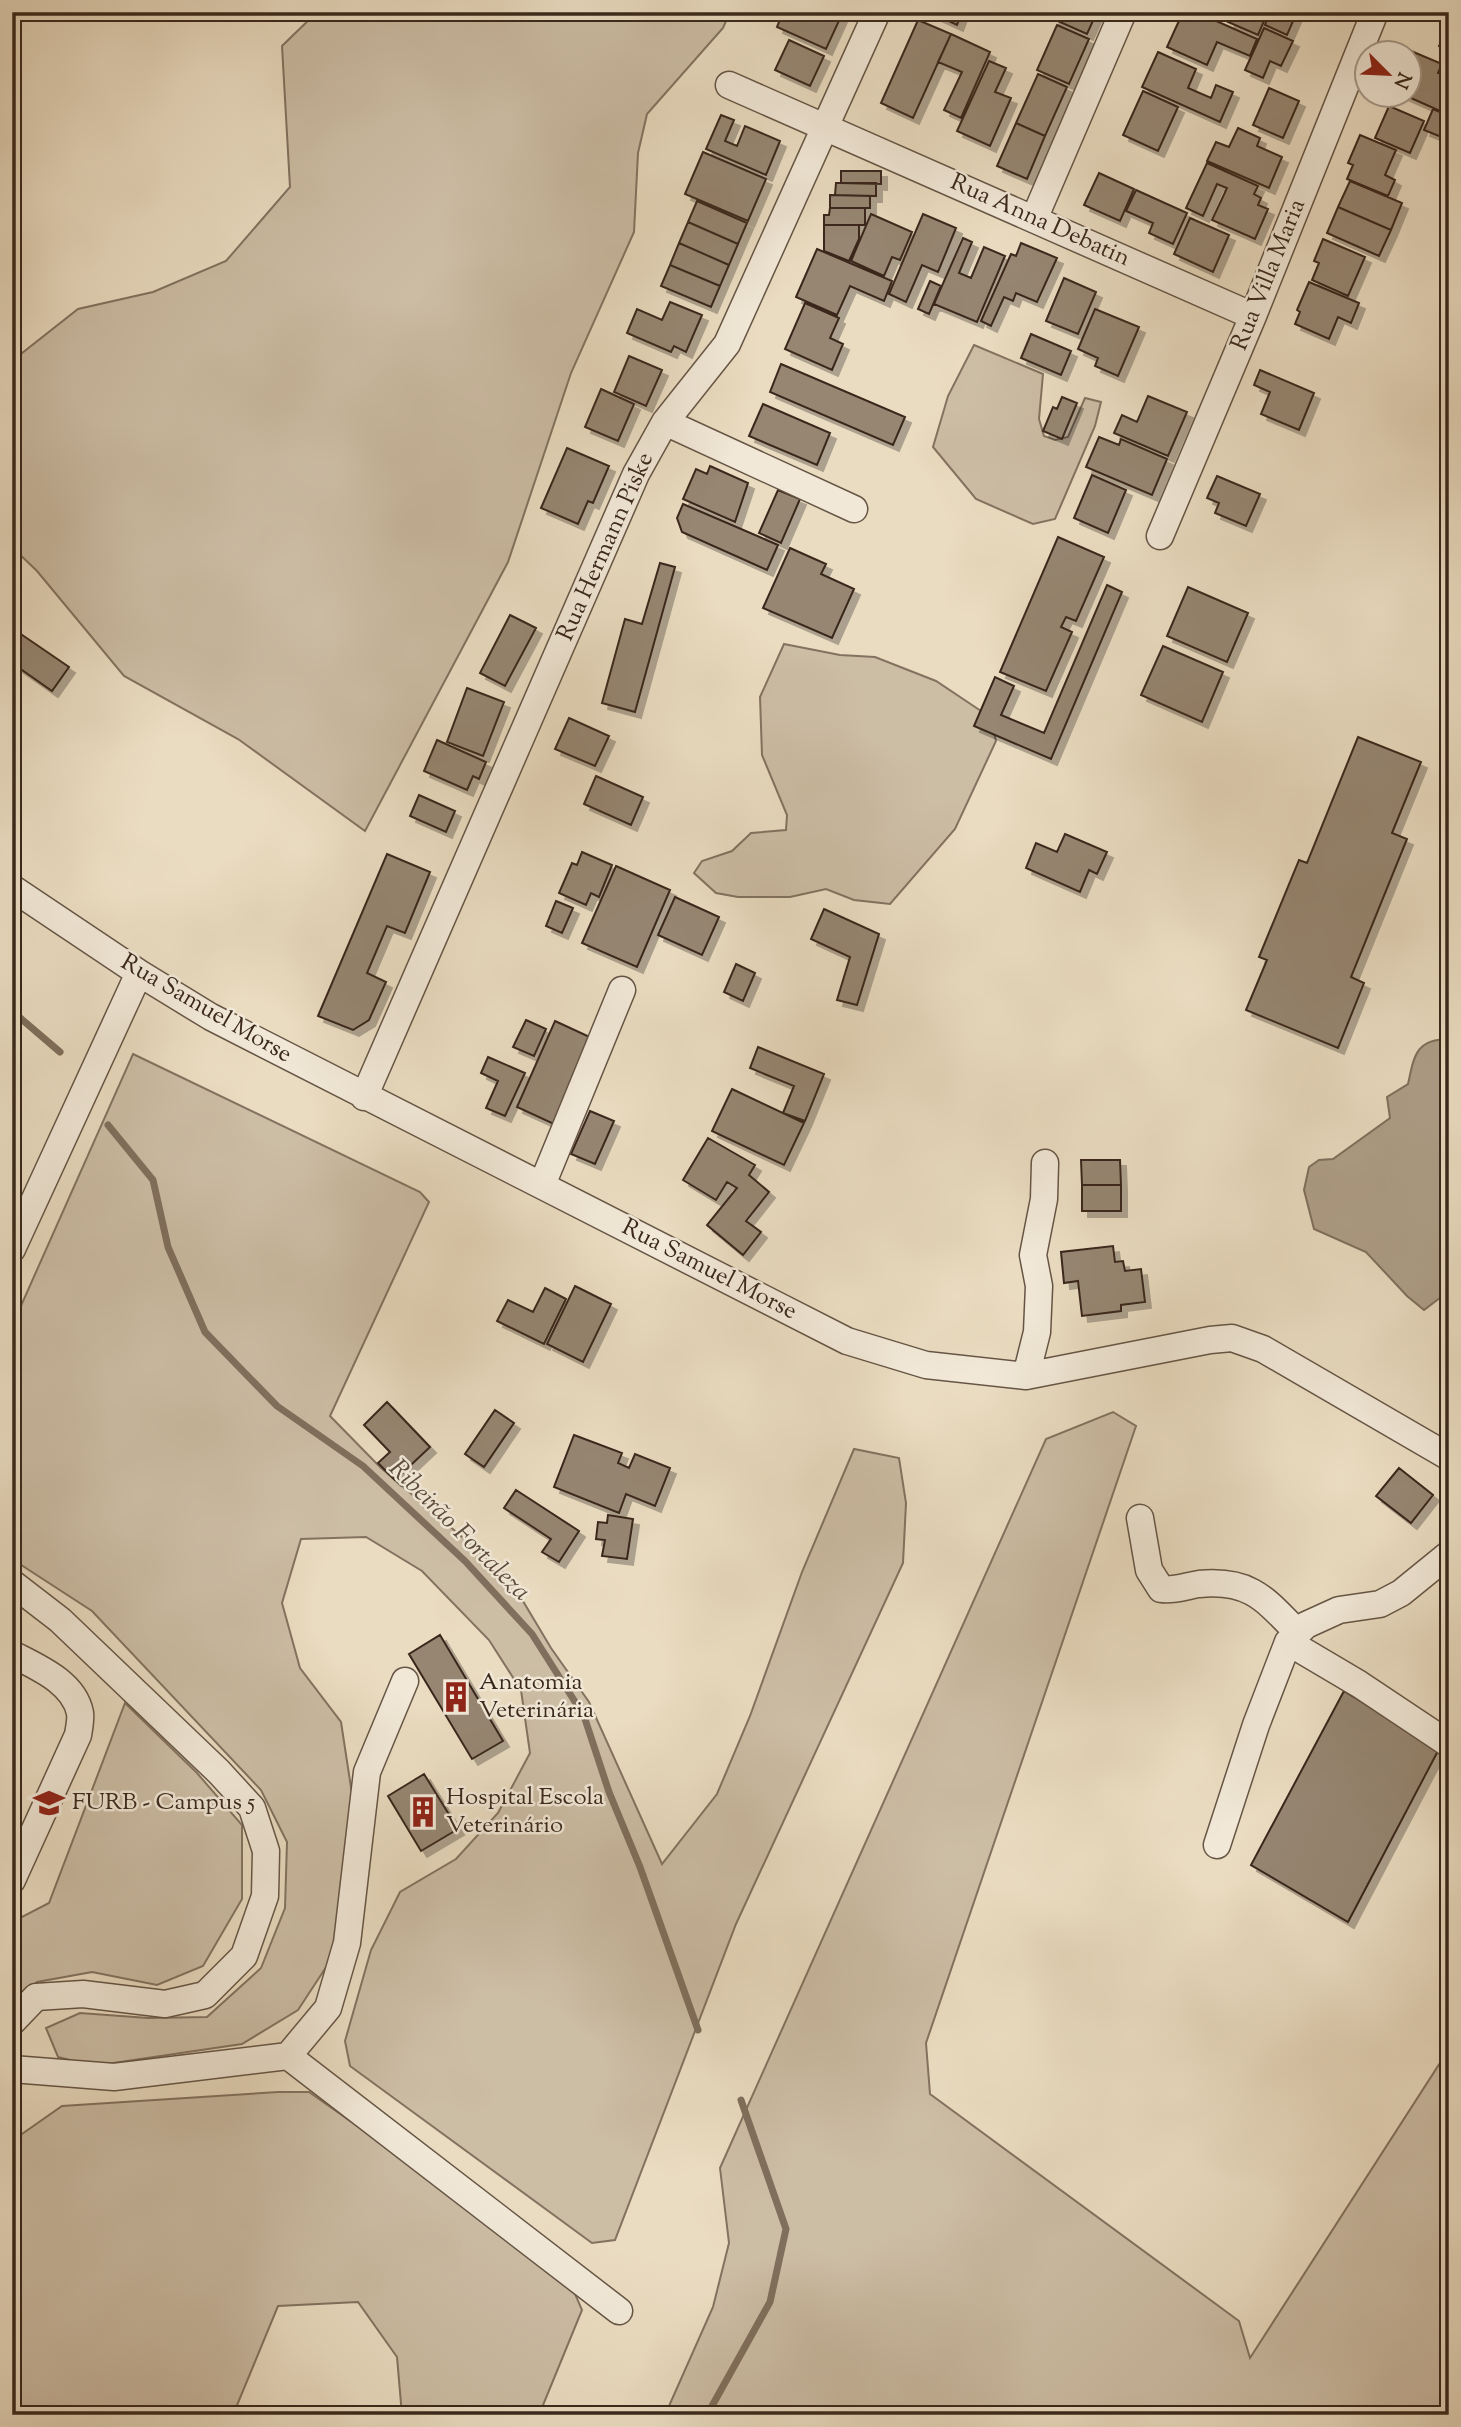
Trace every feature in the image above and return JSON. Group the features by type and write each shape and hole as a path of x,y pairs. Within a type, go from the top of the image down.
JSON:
{"street":[{"name":"Rua Hermann Piske","path":"364,1097 636,474 665,422 727,344 877,12"},
{"path":"1034,219 1123,12"},
{"name":"Rua Villa Maria","path":"1160,536 1253,316 1375,12"},
{"name":"Rua Anna Debatin","path":"729,85 1253,316"},
{"path":"665,422 854,509"},
{"name":"Rua Samuel Morse","path":"12,888 139,973 211,1017 847,1341 926,1365 1026,1376 1232,1338 1263,1349 1449,1457"},
{"path":"12,1249 139,973"},
{"path":"542,1185 622,990"},
{"path":"1026,1376 1037,1332 1039,1286 1033,1255 1044,1199 1045,1163"},
{"path":"1140,1518 1149,1570 1161,1589 1228,1582 1244,1587 1268,1601 1293,1637 1449,1744"},
{"path":"1217,1845 1256,1725 1293,1637 1306,1625 1339,1611 1380,1604 1401,1593 1449,1554"},
{"path":"12,1583 60,1620 219,1772 252,1808 266,1851 265,1896 244,1956 205,1996 165,2004 83,1994 36,1997 12,2022"},
{"path":"12,1654 36,1666 69,1690 80,1713 78,1735 12,1880"},
{"path":"12,2069 114,2077 288,2056 328,2008 347,1943 367,1772 405,1681"},
{"path":"288,2056 619,2311"}],"shaded area":[{"path":"317,12 730,12 723,28 647,114 638,153 634,232 571,373 508,562 365,831 238,739 124,676 37,571 12,547 12,361 78,309 153,292 226,261 290,187 282,46"},
{"path":"974,345 1043,374 1039,419 1044,436 1055,440 1068,437 1085,398 1101,402 1095,426 1055,519 1033,524 976,499 933,447 948,396"},
{"path":"784,644 840,655 875,657 936,681 990,717 996,741 955,829 890,904 854,900 826,889 790,897 738,897 716,893 694,873 702,861 732,851 751,833 786,830 787,815 762,755 760,697"},
{"path":"1449,1039 1449,1291 1424,1310 1407,1296 1366,1252 1314,1229 1304,1190 1309,1167 1319,1160 1333,1159 1390,1118 1387,1097 1408,1084 1418,1051 1429,1042"},
{"path":"133,1054 420,1192 429,1202 330,1416 381,1468 508,1576 551,1648 589,1702 662,1864 717,1794 750,1716 802,1572 854,1449 899,1458 906,1503 903,1563 736,1924 615,2240 592,2243 350,2066 345,2041 371,1950 400,1892 456,1859 498,1813 530,1753 521,1690 489,1640 422,1571 366,1537 301,1539 282,1603 300,1668 341,1722 356,1820 334,1955 298,2010 242,2044 93,2066 58,2057 46,2028 80,2013 148,2018 207,2017 261,1968 285,1908 287,1842 261,1790 92,1611 12,1559 12,1326"},
{"path":"1113,1412 1136,1426 926,2043 930,2094 1239,2321 1250,2358 1449,2049 1449,2415 665,2415 713,2307 729,2243 720,2168 1046,1439"},
{"path":"125,1703 197,1773 242,1825 242,1899 203,1966 157,1985 92,1972 37,1982 12,2010 12,1922 49,1903"},
{"path":"309,2092 566,2273 582,2310 539,2415 402,2415 397,2357 358,2302 278,2306 233,2415 12,2415 12,2141 62,2106"}],"building":[{"path":"783,12 805,16 806,12 843,12 826,49 777,27"},
{"path":"929,12 962,12 957,25"},
{"path":"1056,12 1097,12 1087,34 1053,19"},
{"path":"1183,12 1196,12 1257,39 1250,56 1217,42 1207,65 1167,47"},
{"path":"1232,12 1268,12 1258,35 1228,22"},
{"path":"1270,12 1297,12 1287,35 1265,25"},
{"path":"918,20 951,34 913,118 881,103"},
{"path":"1057,25 1089,39 1069,84 1037,70"},
{"path":"1264,28 1293,41 1281,66 1270,61 1263,78 1245,70"},
{"path":"1446,30 1449,31 1449,64 1440,60 1444,49 1439,46"},
{"path":"951,34 990,52 961,118 944,110 962,72 938,62"},
{"path":"789,40 824,56 810,86 775,70"},
{"path":"1158,52 1196,69 1188,88 1211,98 1216,85 1233,92 1220,122 1142,87"},
{"path":"1422,56 1442,64 1438,73 1449,77 1447,86 1443,85 1441,90 1449,94 1449,115 1422,103"},
{"path":"989,61 1006,68 995,92 1011,98 990,146 957,131"},
{"path":"1038,74 1067,87 1045,136 1016,123"},
{"path":"1269,88 1299,101 1283,138 1253,125"},
{"path":"1143,91 1178,107 1158,151 1123,135"},
{"path":"1388,108 1424,121 1410,153 1375,138"},
{"path":"1433,109 1449,116 1449,140 1424,130"},
{"path":"721,115 734,120 725,141 737,146 745,126 780,141 766,175 706,149"},
{"path":"1016,123 1045,136 1027,179 997,166"},
{"path":"1238,128 1260,138 1257,146 1282,157 1269,188 1207,161 1216,142 1229,147"},
{"path":"1360,135 1396,150 1385,175 1395,180 1388,196 1347,179 1353,165 1348,163"},
{"path":"703,152 766,179 748,221 685,194"},
{"path":"1207,163 1258,186 1254,194 1261,198 1258,205 1268,209 1255,239 1212,220 1227,188 1217,184 1203,216 1186,208"},
{"path":"841,171 881,171 881,184 841,183"},
{"path":"1099,173 1134,189 1120,221 1084,205"},
{"path":"1350,181 1402,203 1391,230 1338,207"},
{"path":"836,183 876,183 876,196 835,195"},
{"path":"1136,190 1187,213 1173,244 1149,233 1153,223 1126,211"},
{"path":"830,195 870,196 870,208 830,208"},
{"path":"697,201 747,223 738,244 688,222"},
{"path":"1338,207 1391,230 1379,256 1327,233"},
{"path":"830,208 865,208 865,225 824,225 824,215 829,215"},
{"path":"871,214 912,232 900,260 892,257 884,276 851,261"},
{"path":"923,214 956,228 938,272 922,265 906,302 889,294"},
{"path":"1190,218 1229,235 1213,272 1174,254"},
{"path":"688,222 738,244 729,265 679,243"},
{"path":"824,225 859,225 859,239 849,261 824,251"},
{"path":"963,238 972,242 959,273 971,278 984,247 1005,256 977,322 934,304"},
{"path":"1323,239 1365,257 1348,296 1312,280 1319,263 1314,261"},
{"path":"679,243 729,265 720,286 670,265"},
{"path":"1021,243 1057,258 1037,302 1016,293 1013,301 1004,297 991,326 981,321 1011,254 1016,256"},
{"path":"817,249 892,281 884,301 850,286 837,315 796,297"},
{"path":"670,265 720,286 711,307 661,286"},
{"path":"1064,278 1096,292 1078,334 1046,321"},
{"path":"930,281 941,286 929,314 918,309"},
{"path":"1309,282 1359,303 1351,323 1338,317 1329,339 1295,324 1300,312 1297,310"},
{"path":"670,302 702,315 686,352 674,346 671,352 627,333 637,309 662,320"},
{"path":"805,303 839,318 830,338 843,344 832,370 785,349"},
{"path":"1095,309 1139,327 1118,376 1095,366 1098,358 1078,349"},
{"path":"1031,334 1071,351 1061,375 1021,358"},
{"path":"629,356 662,370 646,406 614,392"},
{"path":"781,364 905,417 893,445 770,392"},
{"path":"1260,370 1314,393 1299,430 1261,414 1270,392 1254,385"},
{"path":"601,389 634,404 618,441 585,427"},
{"path":"1148,396 1187,412 1168,456 1114,433 1122,415 1137,422"},
{"path":"1062,397 1077,403 1062,439 1043,431 1053,407 1057,409"},
{"path":"763,404 830,433 817,465 749,436"},
{"path":"1099,437 1119,445 1121,439 1167,459 1152,495 1086,467"},
{"path":"567,448 609,466 593,503 588,501 578,524 541,508"},
{"path":"710,466 748,483 735,522 683,499 696,469 707,474"},
{"path":"1092,475 1126,490 1108,533 1074,518"},
{"path":"1217,476 1260,494 1246,526 1215,513 1219,503 1207,498"},
{"path":"778,490 800,499 781,543 759,533"},
{"path":"683,504 778,545 767,570 682,532 677,518"},
{"path":"1058,537 1104,557 1076,621 1066,617 1061,627 1072,632 1046,691 1000,672"},
{"path":"790,548 826,564 821,574 854,589 832,638 763,608"},
{"path":"660,563 675,567 635,712 602,703 625,619 642,624"},
{"path":"1107,585 1122,592 1051,759 974,726 995,677 1014,686 1001,715 1044,733"},
{"path":"1188,587 1248,613 1227,662 1167,636"},
{"path":"510,615 536,628 505,686 480,673"},
{"path":"12,628 69,667 52,691 12,663"},
{"path":"1163,646 1223,672 1202,722 1141,695"},
{"path":"467,688 504,702 483,756 447,742"},
{"path":"569,718 609,736 595,766 555,749"},
{"path":"1358,737 1421,762 1392,833 1407,839 1351,977 1364,983 1338,1048 1246,1010 1267,960 1259,957 1299,860 1307,863"},
{"path":"437,740 486,762 479,779 473,776 467,790 424,771"},
{"path":"596,776 643,797 631,825 584,804"},
{"path":"419,795 455,811 446,832 410,816"},
{"path":"1065,834 1107,852 1097,874 1089,870 1080,892 1026,868 1036,843 1057,852"},
{"path":"582,852 612,865 599,897 591,893 586,905 559,893 572,863 577,865"},
{"path":"387,854 430,872 405,933 387,926 367,973 386,982 369,1020 353,1030 318,1016"},
{"path":"616,866 670,890 637,967 582,943"},
{"path":"675,897 719,917 702,955 658,935"},
{"path":"556,901 573,908 562,933 546,926"},
{"path":"824,909 879,934 857,1005 837,1000 850,957 811,939"},
{"path":"736,964 755,973 743,1001 724,992"},
{"path":"526,1020 546,1029 534,1056 513,1047"},
{"path":"555,1021 594,1039 556,1125 517,1107"},
{"path":"758,1047 824,1074 805,1121 783,1113 794,1086 750,1068"},
{"path":"488,1057 525,1073 505,1116 486,1108 498,1081 481,1073"},
{"path":"732,1089 804,1123 784,1165 712,1131"},
{"path":"590,1111 614,1121 595,1164 571,1154"},
{"path":"708,1138 755,1165 749,1175 769,1192 746,1221 761,1232 743,1255 707,1225 737,1188 727,1182 716,1200 683,1180"},
{"path":"1081,1160 1120,1160 1121,1185 1082,1185"},
{"path":"1082,1185 1121,1185 1121,1211 1082,1211"},
{"path":"1113,1246 1115,1262 1123,1261 1125,1271 1141,1269 1145,1302 1121,1305 1121,1311 1082,1316 1078,1281 1064,1283 1061,1252"},
{"path":"575,1286 611,1304 583,1362 547,1344"},
{"path":"545,1288 566,1299 544,1344 497,1321 508,1300 533,1312"},
{"path":"387,1402 430,1447 395,1480 378,1463 390,1452 364,1425"},
{"path":"495,1410 514,1423 484,1467 465,1454"},
{"path":"574,1435 622,1453 618,1463 629,1468 635,1454 670,1468 655,1506 626,1494 619,1513 554,1487"},
{"path":"1399,1468 1433,1495 1411,1523 1376,1496"},
{"path":"516,1490 579,1531 559,1562 542,1552 551,1539 504,1508"},
{"path":"608,1515 633,1519 627,1559 602,1556 605,1540 596,1539 598,1522 607,1523"},
{"name":"Anatomia Veterinária","path":"440,1635 503,1741 472,1759 409,1654"},
{"path":"1344,1691 1439,1749 1348,1922 1251,1865"},
{"name":"Hospital Escola Veterinário","path":"424,1774 458,1829 421,1851 388,1796"}],"waterway":[{"name":"Ribeirão Fortaleza","path":"12,1011 60,1052"},
{"name":"Ribeirão Fortaleza","path":"108,1125 153,1180 168,1247 205,1332 277,1406 363,1466 465,1561 532,1634 584,1716 609,1792 640,1867 698,2030"},
{"name":"Ribeirão Fortaleza","path":"707,2415 770,2302 786,2229 741,2100"}],"place":[{"name":"Anatomia Veterinária","path":"456,1697"},
{"name":"FURB - Campus 5","path":"49,1803"},
{"name":"Hospital Escola Veterinário","path":"423,1812"}]}
